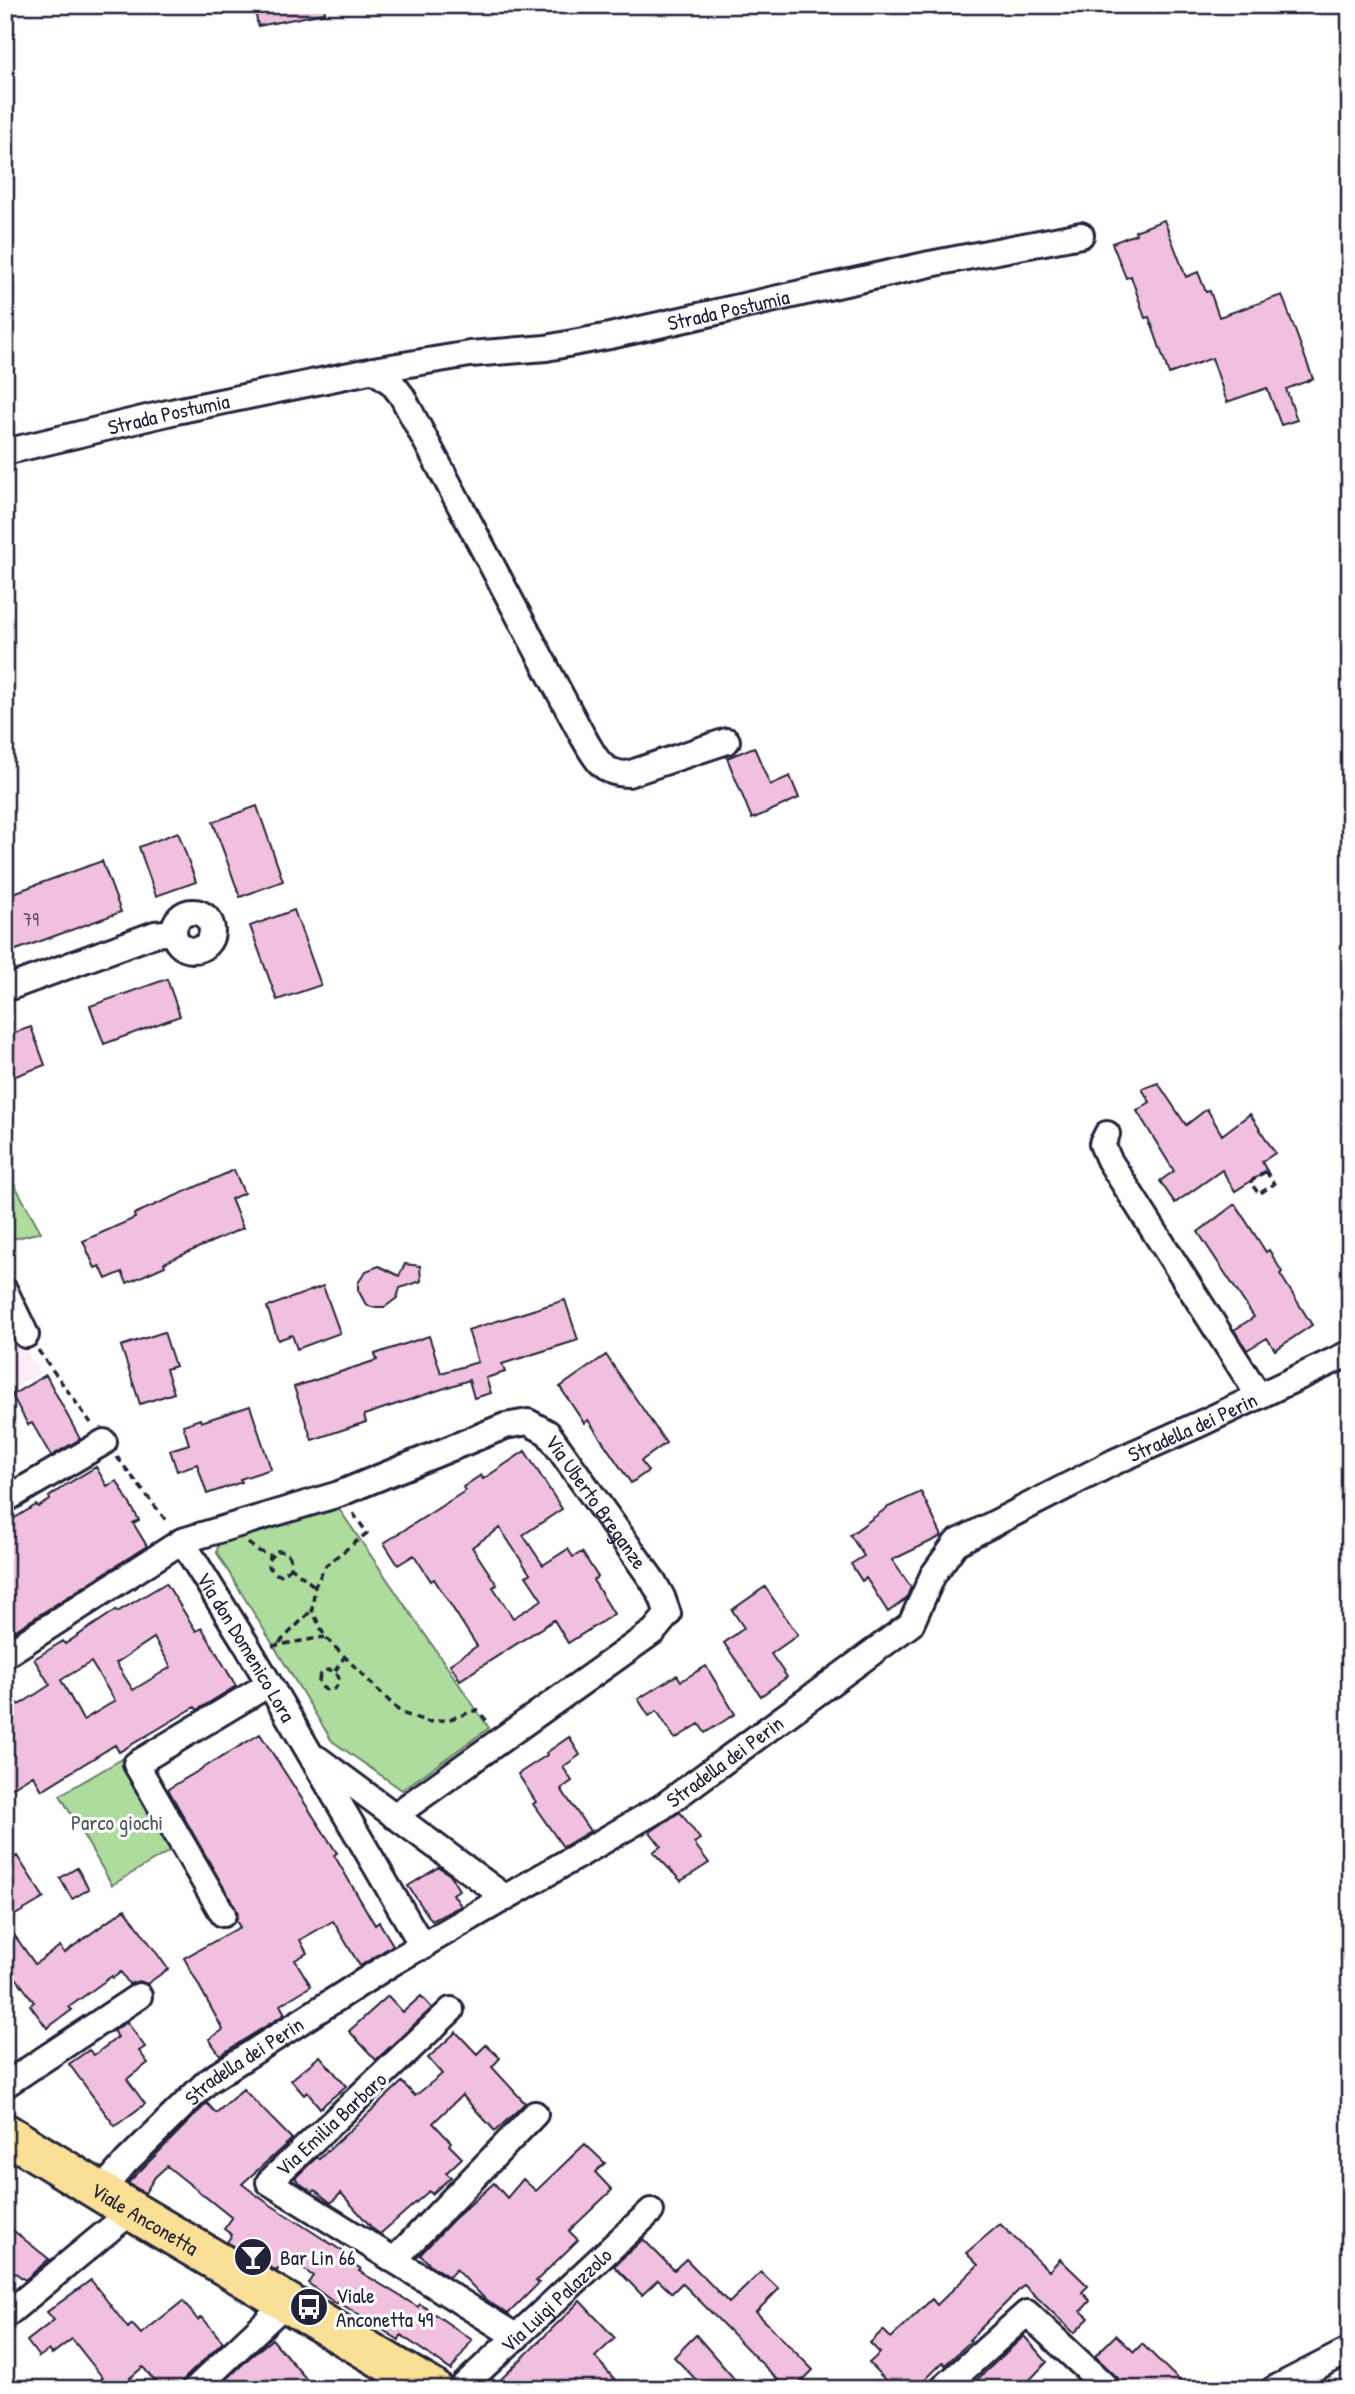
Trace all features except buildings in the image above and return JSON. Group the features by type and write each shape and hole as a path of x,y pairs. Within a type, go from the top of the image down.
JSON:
{"main road":[{"name":"Viale Anconetta","path":"5,2133 433,2389"}],"street":[{"name":"Strada Postumia","path":"5,452 176,411 374,370 470,354 546,348 584,341 930,264 1082,235"},
{"path":"374,370 392,383 402,396 601,766 616,774 628,774 727,741"},
{"path":"5,989 155,934 174,932"},
{"path":"1107,1134 1102,1144 1110,1160 1259,1396"},
{"path":"5,1291 26,1335"},
{"name":"Stradella dei Perin","path":"5,2316 116,2201 126,2162 208,2081 392,1964 662,1807 911,1624 933,1575 957,1543 1114,1462 1350,1353"},
{"name":"Via Uberto Breganze","path":"5,1655 182,1541 339,1494 505,1426 528,1422 548,1433 653,1581 668,1614 653,1630 394,1815"},
{"path":"5,1500 104,1442"},
{"name":"Via don Domenico Lora","path":"182,1541 246,1644 423,1947"},
{"path":"223,1914 136,1764 269,1684"},
{"name":"Via don Domenico Lora","path":"311,1754 506,1898"},
{"path":"5,2085 139,1996"},
{"name":"Via Emilia Barbaro","path":"452,2010 270,2182 517,2337"},
{"path":"394,2260 535,2114"},
{"name":"Via Luigi Palazzolo","path":"460,2389 651,2211"},
{"path":"195,2389 286,2302"},
{"path":"942,2389 1027,2313 1108,2389"},
{"path":"1274,2389 1350,2350"}],"path":[{"path":"1266,1171 1274,1184 1259,1194 1250,1182 1266,1171"},
{"path":"339,1494 367,1533 326,1565 315,1586 312,1611 325,1637 401,1713 429,1722 450,1719 477,1710 503,1739"},
{"path":"282,1550 292,1560 291,1567 283,1575 276,1574 268,1566 268,1560 276,1551 282,1550"},
{"path":"291,1567 315,1586"},
{"path":"276,1645 312,1611"},
{"path":"246,1644 259,1636 267,1648 325,1637"},
{"path":"335,1671 345,1656"},
{"path":"326,1670 335,1671 340,1679 338,1684 335,1688 326,1689 320,1682 322,1673 326,1670"}],"shaded area":[{"path":"5,1314 40,1373 5,1392"}],"green space":[{"path":"5,1168 41,1232 5,1241"},
{"path":"339,1509 489,1728 402,1790 332,1741 217,1553 220,1542"},
{"name":"Parco giochi","path":"122,1759 173,1849 112,1885 60,1795"}],"place":[{"name":"Bar Lin 66","path":"253,2257"},
{"name":"Viale Anconetta 49","path":"309,2307"}]}
